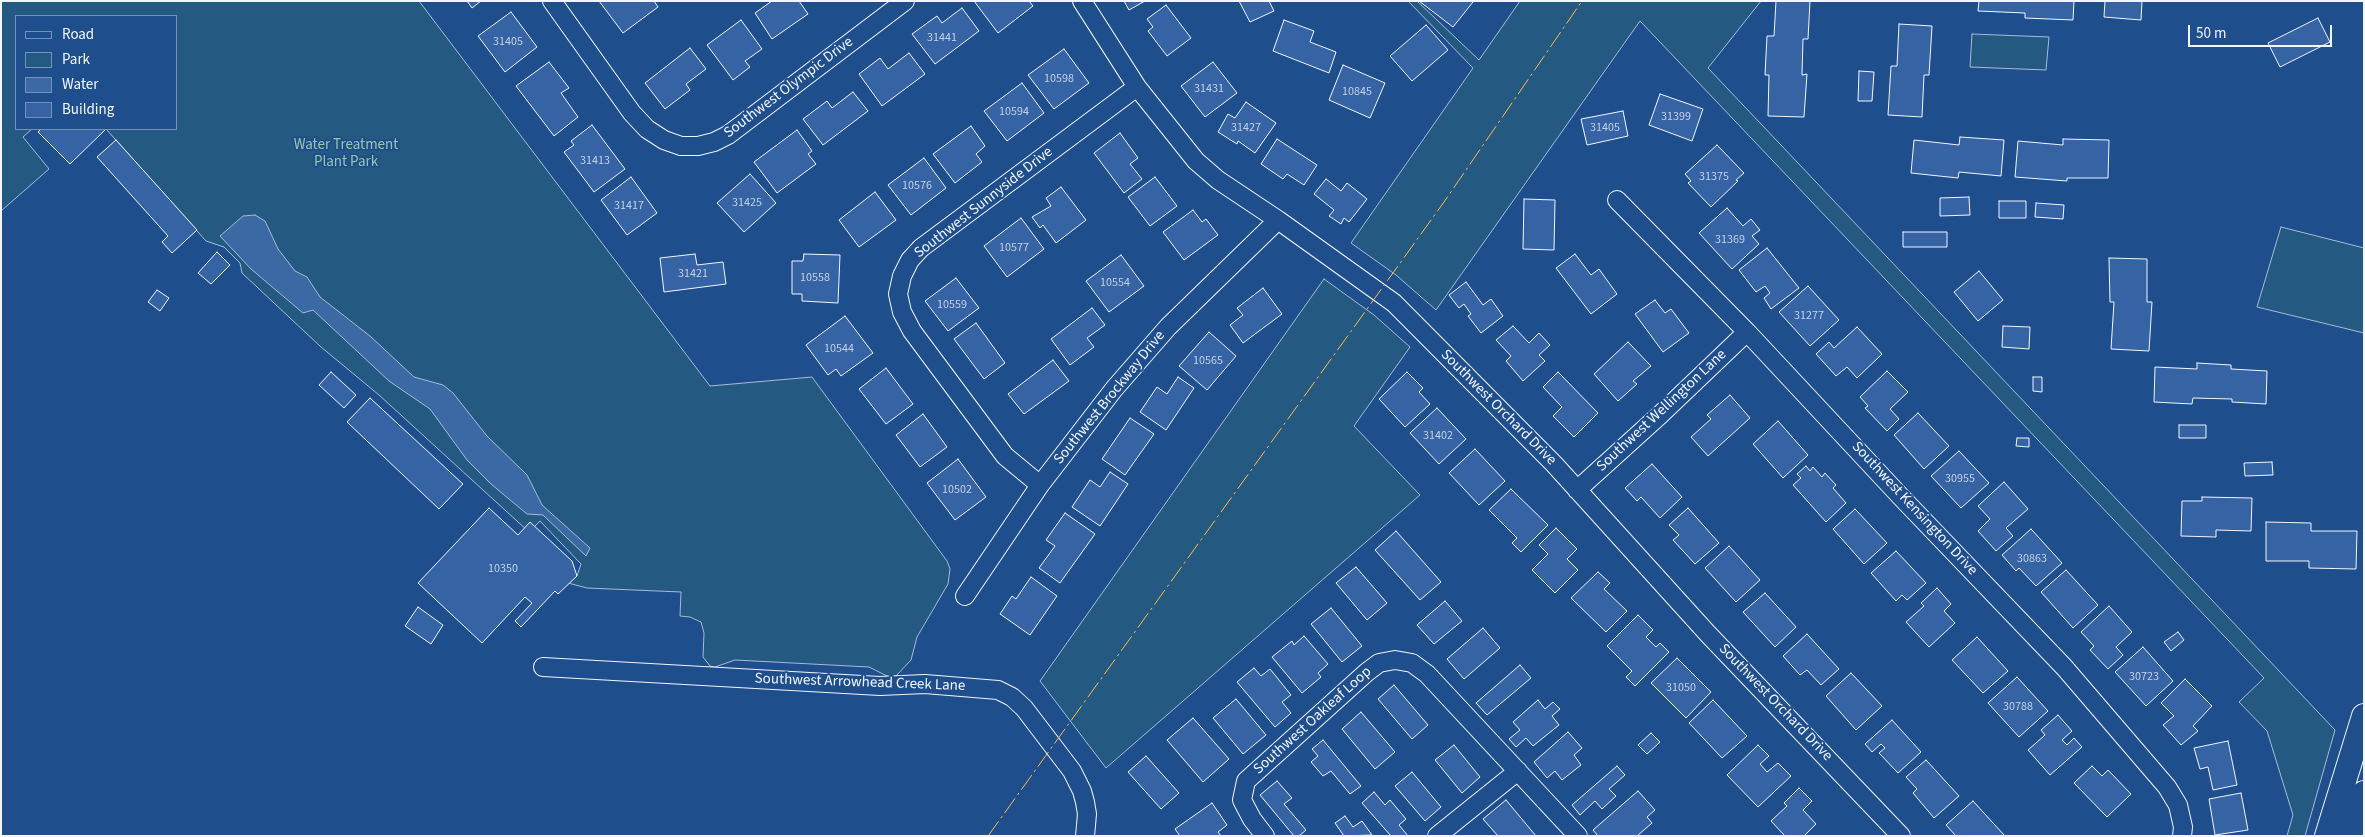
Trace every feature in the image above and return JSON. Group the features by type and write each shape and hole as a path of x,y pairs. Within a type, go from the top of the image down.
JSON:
{"main road":[{"path":"2327,836 2364,716"},
{"path":"2350,836 2364,794"}],"street":[{"name":"Southwest Olympic Drive","path":"552,1 632,112 647,129 672,143 698,146 714,142 728,135 905,1"},
{"name":"Southwest Orchard Drive","path":"1082,1 1137,87 1196,161 1218,180 1278,220 1394,303 1577,490 1708,634 1901,836"},
{"name":"Southwest Sunnyside Drive","path":"1040,485 1005,456 912,331 902,312 898,294 902,276 910,260 921,248 1137,87"},
{"name":"Southwest Kensington Drive","path":"1617,200 1746,332 2064,667 2139,752 2167,787 2178,805 2183,826 2182,836"},
{"name":"Southwest Brockway Drive","path":"965,596 1040,485 1114,390 1168,327 1278,220"},
{"name":"Southwest Wellington Lane","path":"1577,490 1661,414 1746,332"},
{"name":"Southwest Oakleaf Loop","path":"1265,836 1252,819 1242,800 1246,781 1367,672 1379,663 1395,660 1412,663 1427,674 1578,836"},
{"name":"Southwest Arrowhead Creek Lane","path":"543,667 880,686 925,684 998,690 1012,697 1024,708 1072,772 1082,790 1085,802 1087,814 1085,836"},
{"path":"1437,836 1518,771"}],"green space":[{"name":"Water Treatment Plant Park","path":"1,1 419,1 710,386 812,377 947,561 950,569 948,584 917,637 911,660 895,677 889,677 869,667 735,660 715,667 710,666 703,657 704,633 701,622 690,617 680,616 681,592 587,588 568,583 577,576 581,564 540,521 529,532 379,395 321,347 242,273 240,263 224,247 206,241 107,130 178,130 178,15 15,15 15,130 31,130 23,137 49,169 1,211"},
{"path":"1408,1 1417,1 1479,60 1520,1 1761,1 1708,68 2335,730 2305,836 2287,836 2293,815 2267,731 2239,702 2264,678 1640,21 1436,310 1396,275 1351,243 1473,68"},
{"path":"1972,34 2049,37 2046,70 1970,67"},
{"path":"2281,227 2364,248 2364,333 2257,307"},
{"path":"1324,279 1374,315 1410,347 1354,426 1420,495 1106,768 1040,681"}],"water":[{"path":"255,215 265,221 278,249 295,271 307,277 320,297 370,336 414,377 443,385 453,393 487,436 527,475 542,505 590,548 586,556 543,515 527,514 491,484 467,460 430,409 389,381 313,310 303,313 251,269 220,236 243,216"}],"building":[{"path":"467,1 481,1 472,8"},
{"path":"599,1 654,1 658,7 623,33"},
{"path":"772,1 799,1 808,14 772,39 755,13"},
{"path":"974,1 1029,1 1033,6 998,33"},
{"path":"1124,1 1145,1 1129,10"},
{"path":"1239,1 1269,1 1274,11 1250,22"},
{"path":"1419,1 1472,1 1473,2 1453,27"},
{"path":"1776,1 1810,1 1808,39 1803,39 1802,75 1807,74 1804,117 1768,116 1769,75 1765,75 1767,36 1774,36"},
{"path":"1979,1 2074,1 2073,20 2025,18 2025,13 1978,11"},
{"path":"2105,1 2142,1 2141,20 2104,17"},
{"path":"1166,5 1191,38 1167,56 1148,31 1153,27 1147,19"},
{"path":"962,8 979,31 935,64 912,34 937,16 942,23"},
{"path":"511,12 537,47 505,72 478,36"},
{"path":"2318,18 2330,42 2280,67 2268,43"},
{"path":"741,20 762,49 745,61 750,67 733,80 707,45"},
{"path":"1284,20 1314,31 1310,42 1336,52 1329,73 1273,51"},
{"path":"1899,24 1932,26 1929,75 1924,75 1922,117 1888,115 1891,66 1897,66"},
{"path":"1426,25 1448,50 1412,81 1390,56"},
{"path":"690,48 706,69 686,84 690,90 665,109 645,83"},
{"path":"1064,49 1089,83 1054,109 1028,75"},
{"path":"909,53 925,74 882,106 859,74 880,58 888,69"},
{"path":"549,62 569,88 561,93 578,117 554,136 516,86"},
{"path":"1213,62 1237,93 1205,117 1181,86"},
{"path":"1343,65 1385,83 1370,118 1329,100"},
{"path":"1859,71 1874,72 1872,101 1858,101"},
{"path":"1022,83 1044,113 1007,141 984,111"},
{"path":"853,92 868,111 823,145 803,119 827,101 832,108"},
{"path":"1660,94 1703,109 1692,141 1649,125"},
{"path":"1246,102 1276,123 1255,153 1238,141 1237,144 1218,132 1228,114 1235,118"},
{"path":"1623,111 1628,136 1587,145 1581,119"},
{"path":"592,125 625,169 594,192 564,152 574,145 571,141"},
{"path":"971,126 985,146 976,154 982,162 955,183 933,154"},
{"path":"40,130 105,130 70,164 38,132"},
{"path":"797,130 812,151 808,154 816,164 777,193 754,162"},
{"path":"1120,133 1138,158 1130,164 1142,179 1124,193 1094,153"},
{"path":"1960,137 2004,140 2001,176 1959,172 1958,178 1911,173 1914,140 1959,145"},
{"path":"1277,139 1317,165 1304,185 1287,174 1283,179 1261,164"},
{"path":"2063,139 2109,140 2108,178 2067,178 2067,181 2015,177 2018,141 2063,145"},
{"path":"116,140 197,230 172,253 162,242 168,236 97,157"},
{"path":"1717,145 1744,173 1711,207 1688,183 1691,181 1685,174"},
{"path":"924,158 946,188 911,215 888,185"},
{"path":"750,174 776,203 744,232 717,203"},
{"path":"631,177 657,213 627,235 601,200"},
{"path":"1155,177 1177,206 1150,226 1128,197"},
{"path":"1326,179 1341,191 1347,183 1367,199 1349,222 1344,218 1341,224 1329,216 1334,210 1314,194"},
{"path":"1061,187 1086,220 1056,243 1043,225 1040,228 1032,217 1051,206 1046,198"},
{"path":"875,192 896,220 859,247 839,220"},
{"path":"1969,197 1970,215 1940,216 1940,198"},
{"path":"1524,199 1555,200 1554,250 1523,249"},
{"path":"1999,201 2026,201 2026,218 1999,218"},
{"path":"2036,203 2064,205 2063,219 2035,217"},
{"path":"1727,208 1743,226 1751,219 1760,230 1752,236 1759,244 1732,269 1699,233"},
{"path":"1193,210 1202,222 1206,219 1218,235 1184,260 1163,232"},
{"path":"1021,218 1044,249 1007,277 984,246"},
{"path":"1903,232 1947,232 1947,247 1903,247"},
{"path":"1767,248 1799,288 1771,309 1764,298 1770,293 1765,286 1756,292 1739,270"},
{"path":"217,252 230,265 211,284 198,273"},
{"path":"695,254 697,265 723,262 726,284 664,292 660,258"},
{"path":"804,254 840,255 838,303 802,301 802,294 792,294 792,261 803,261"},
{"path":"1575,254 1591,275 1599,269 1617,294 1591,314 1556,268"},
{"path":"1121,255 1144,286 1109,312 1086,281"},
{"path":"2109,258 2147,259 2147,302 2152,302 2149,351 2111,349 2114,302 2110,302"},
{"path":"1979,271 2003,300 1978,321 1954,292"},
{"path":"956,278 979,308 948,331 925,301"},
{"path":"1466,282 1483,305 1491,299 1503,316 1481,333 1468,316 1471,314 1464,304 1459,308 1449,295"},
{"path":"1808,286 1839,320 1810,346 1779,312"},
{"path":"1263,288 1282,314 1243,343 1230,325 1243,315 1237,308"},
{"path":"157,290 169,298 160,311 148,302"},
{"path":"1655,300 1665,313 1671,309 1689,333 1663,352 1635,314"},
{"path":"1092,308 1105,325 1087,338 1094,347 1070,365 1051,339"},
{"path":"845,316 873,353 841,376 836,369 828,375 806,345"},
{"path":"976,323 1005,363 984,379 954,339"},
{"path":"1513,326 1529,343 1539,333 1550,345 1539,355 1545,361 1523,381 1506,361 1511,356 1496,340"},
{"path":"2003,326 2030,327 2029,349 2002,347"},
{"path":"1857,327 1882,354 1857,378 1847,367 1836,376 1816,354 1829,342 1834,348"},
{"path":"1209,332 1236,356 1207,390 1179,366"},
{"path":"1628,342 1651,366 1633,381 1637,384 1618,401 1594,374"},
{"path":"1053,360 1069,381 1024,414 1008,394"},
{"path":"2197,363 2231,365 2231,369 2267,371 2266,404 2232,402 2232,399 2193,398 2192,404 2154,402 2155,367 2197,369"},
{"path":"886,368 913,404 886,424 859,389"},
{"path":"1887,371 1908,392 1890,409 1899,419 1887,431 1865,408 1868,406 1860,397"},
{"path":"331,372 356,395 344,408 319,385"},
{"path":"1407,372 1423,388 1419,392 1430,404 1405,427 1379,399"},
{"path":"1558,372 1598,413 1574,437 1553,416 1562,407 1543,387"},
{"path":"1178,377 1194,388 1166,430 1140,412 1157,387 1167,394"},
{"path":"2033,377 2042,377 2042,392 2033,391"},
{"path":"1730,395 1750,418 1708,456 1691,437 1711,419 1707,415"},
{"path":"370,398 463,484 439,509 347,422"},
{"path":"1437,408 1466,439 1439,464 1410,433"},
{"path":"1918,413 1949,446 1924,469 1894,435"},
{"path":"923,414 947,447 920,467 896,435"},
{"path":"1130,418 1154,434 1125,475 1102,459"},
{"path":"1778,421 1808,455 1783,478 1753,444"},
{"path":"2179,425 2206,425 2206,438 2179,438"},
{"path":"2017,438 2029,438 2029,447 2016,446"},
{"path":"1475,449 1505,481 1479,505 1449,473"},
{"path":"1959,451 1989,483 1961,508 1931,476"},
{"path":"958,459 986,497 955,520 927,483"},
{"path":"2272,462 2273,475 2245,476 2244,463"},
{"path":"1652,464 1682,497 1660,518 1641,497 1637,501 1625,488"},
{"path":"1806,466 1810,471 1813,467 1822,477 1825,473 1836,485 1833,488 1846,503 1826,522 1793,485 1801,478 1797,474"},
{"path":"1110,472 1128,484 1100,526 1072,507 1090,480 1100,487"},
{"path":"2004,482 2028,509 2006,528 2013,536 1996,551 1978,531 1990,519 1978,506"},
{"path":"1511,489 1548,525 1521,552 1512,543 1517,538 1489,510"},
{"path":"2202,497 2252,498 2251,531 2216,530 2216,537 2181,536 2182,501 2202,501"},
{"path":"489,508 518,535 530,522 572,561 577,576 558,594 555,591 521,627 515,621 532,603 525,597 482,643 418,583"},
{"path":"1688,508 1719,543 1695,564 1673,540 1679,535 1669,525"},
{"path":"1855,509 1887,543 1864,564 1833,529"},
{"path":"1065,513 1095,534 1060,583 1039,568 1055,546 1046,540"},
{"path":"2266,522 2311,523 2311,531 2357,531 2356,569 2309,568 2309,561 2266,561"},
{"path":"1556,528 1577,549 1567,559 1578,570 1555,593 1532,570 1548,554 1539,545"},
{"path":"2031,529 2062,563 2036,586 2019,568 2016,571 2002,555"},
{"path":"1396,531 1441,582 1420,600 1375,550"},
{"path":"1729,546 1760,580 1736,602 1705,568"},
{"path":"1896,551 1926,583 1907,600 1902,595 1896,601 1871,573"},
{"path":"1356,567 1387,603 1367,620 1336,583"},
{"path":"2066,570 2098,605 2073,628 2041,592"},
{"path":"1598,572 1610,583 1604,589 1627,611 1606,632 1571,598"},
{"path":"1031,577 1057,596 1030,635 1000,614 1012,596 1016,599"},
{"path":"1937,588 1951,604 1944,611 1955,623 1929,647 1906,622 1924,606 1921,603"},
{"path":"1765,593 1796,627 1775,647 1743,612"},
{"path":"1445,601 1462,621 1434,644 1417,625"},
{"path":"2109,606 2132,632 2116,647 2123,655 2108,669 2090,650 2094,646 2081,632"},
{"path":"418,607 443,625 431,644 405,626"},
{"path":"1331,608 1362,646 1342,662 1311,624"},
{"path":"1638,615 1653,630 1646,637 1656,647 1660,643 1669,652 1635,686 1626,677 1632,671 1607,646"},
{"path":"1483,628 1500,648 1464,679 1447,659"},
{"path":"2178,632 2184,640 2171,651 2164,642"},
{"path":"1807,634 1839,669 1821,685 1807,670 1800,675 1783,656"},
{"path":"1304,636 1328,664 1318,673 1321,677 1302,693 1272,657 1292,641 1294,645"},
{"path":"1977,637 2008,671 1983,693 1952,660"},
{"path":"2143,647 2173,681 2146,706 2115,672"},
{"path":"1677,658 1711,692 1686,718 1651,683"},
{"path":"1520,665 1531,678 1487,715 1476,703"},
{"path":"1254,668 1261,676 1270,669 1291,695 1282,702 1291,713 1275,727 1237,682"},
{"path":"1851,673 1882,706 1856,730 1826,696"},
{"path":"2017,677 2048,711 2019,737 1988,703"},
{"path":"2185,679 2212,706 2193,726 2198,731 2181,745 2163,725 2174,716 2161,703"},
{"path":"1394,685 1428,725 1412,739 1378,699"},
{"path":"1236,699 1266,735 1243,754 1213,718"},
{"path":"1538,700 1545,709 1553,702 1560,709 1552,716 1559,725 1533,746 1526,738 1516,747 1509,739 1520,730 1513,722"},
{"path":"1713,700 1747,736 1722,758 1689,723"},
{"path":"1361,712 1395,752 1375,769 1342,729"},
{"path":"2058,715 2072,731 2062,740 2067,745 2074,738 2082,747 2050,775 2028,750 2045,735 2041,730"},
{"path":"1193,718 1229,759 1203,782 1167,740"},
{"path":"1892,720 1921,752 1898,773 1879,753 1885,748 1881,744 1872,752 1865,744"},
{"path":"1568,732 1582,748 1574,755 1581,765 1562,780 1555,771 1547,778 1534,762"},
{"path":"1651,733 1660,742 1647,754 1638,745"},
{"path":"1323,740 1361,786 1350,794 1331,771 1323,776 1311,762 1318,756 1312,749"},
{"path":"2228,741 2237,785 2213,790 2208,767 2200,769 2194,748"},
{"path":"1454,745 1480,777 1462,793 1435,760"},
{"path":"1758,745 1769,756 1760,764 1767,772 1778,763 1791,776 1758,807 1727,775"},
{"path":"1146,756 1179,793 1161,809 1128,772"},
{"path":"1926,760 1959,796 1934,818 1913,793 1917,789 1906,777"},
{"path":"1617,766 1625,775 1609,789 1616,796 1602,809 1595,801 1580,815 1572,805"},
{"path":"2092,766 2102,776 2108,770 2131,794 2107,817 2074,783"},
{"path":"1412,772 1441,807 1425,821 1395,786"},
{"path":"1277,781 1292,798 1284,804 1306,830 1299,836 1294,836 1260,795"},
{"path":"1799,788 1812,801 1803,810 1816,824 1804,836 1785,836 1771,821 1787,806 1784,803"},
{"path":"1638,791 1655,810 1647,817 1652,823 1637,836 1598,836 1593,830"},
{"path":"1374,792 1385,805 1390,800 1406,819 1399,825 1408,836 1391,836 1362,803"},
{"path":"2241,793 2248,830 2215,835 2209,799"},
{"path":"1506,800 1536,836 1498,836 1483,819"},
{"path":"1973,801 2003,836 1956,836 1946,825"},
{"path":"1212,803 1227,825 1218,832 1221,836 1180,836 1175,829"},
{"path":"1345,816 1353,827 1362,821 1372,835 1344,836 1335,823"}],"power":[{"path":"988,836 1444,202 1582,1"}]}
